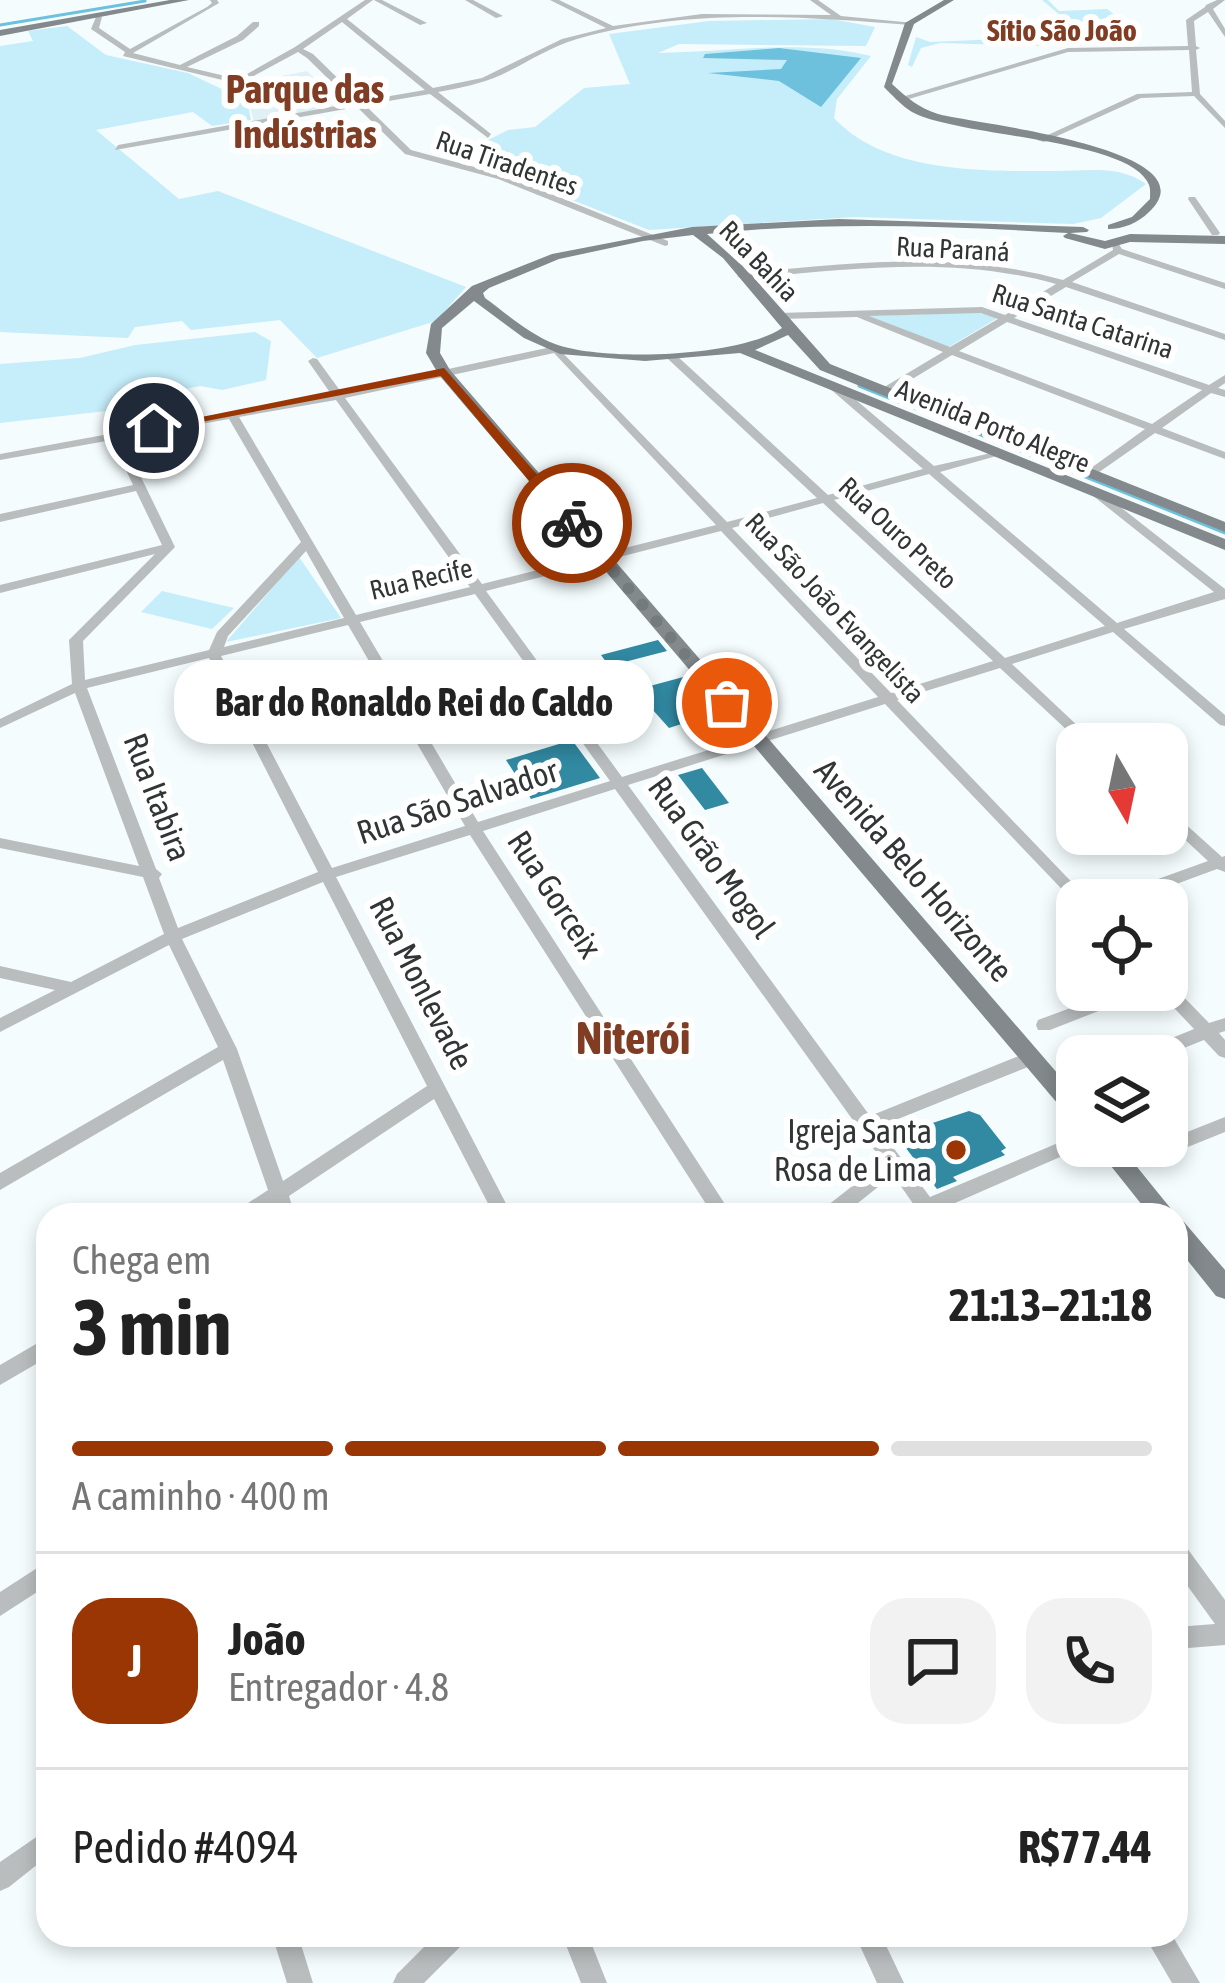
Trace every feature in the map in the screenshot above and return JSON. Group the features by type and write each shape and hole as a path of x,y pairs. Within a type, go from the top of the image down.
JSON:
{"main road":[{"path":"65,8 108,0"},
{"path":"0,33 185,0"},
{"path":"950,0 910,23 887,85 899,99 938,117 1124,160 1145,171 1158,194 1146,212 1083,234"},
{"name":"Avenida Belo Horizonte","path":"1056,1077 1032,1058 444,372 434,353 434,338 478,295 523,267 650,238 902,225 1083,234"},
{"path":"1112,227 1128,235 1222,235"},
{"name":"Avenida Belo Horizonte","path":"478,295 520,277 697,232"},
{"name":"Rua Bahia","path":"697,232 784,322"},
{"path":"1083,234 1117,248 1128,235"},
{"path":"478,295 556,350 672,357 744,350 767,346 784,322"},
{"name":"Avenida Porto Alegre","path":"784,322 825,367 1225,527"},
{"name":"Avenida Porto Alegre","path":"744,350 1225,545"},
{"path":"775,360 780,351 805,350"},
{"path":"1124,1167 1154,1203"},
{"path":"1188,1243 1225,1288"}],"street":[{"path":"127,53 209,8 216,3 213,0"},
{"path":"99,19 94,29 127,53 239,82 374,0 423,23"},
{"path":"468,0 499,16"},
{"path":"813,0 833,9 838,17"},
{"path":"1222,0 1204,3 1190,20 1196,48 1196,94 1225,126"},
{"path":"556,2 613,28"},
{"path":"1204,3 1225,35"},
{"path":"118,148 433,91 508,73 561,41 670,18 838,17 910,23"},
{"path":"1213,17 1225,17"},
{"path":"342,19 488,136"},
{"path":"183,66 240,38 256,24"},
{"path":"899,99 1068,50 1196,48"},
{"name":"Rua Tiradentes","path":"298,50 310,56 408,152 501,177 665,243"},
{"path":"1041,140 1140,96 1196,94"},
{"path":"1192,199 1222,235"},
{"path":"885,391 1117,248 1225,286"},
{"name":"Rua Paraná","path":"742,276 855,267 989,266 1063,282 1225,337"},
{"name":"Rua Santa Catarina","path":"784,322 854,314 982,310 1008,315 1225,394"},
{"path":"854,314 1225,456"},
{"path":"0,457 338,396 556,350"},
{"name":"Rua São João Evangelista","path":"556,350 1059,879"},
{"name":"Rua Ouro Preto","path":"672,357 1067,723"},
{"name":"Rua Grão Mogol","path":"313,362 922,1203"},
{"path":"1091,473 1225,378"},
{"path":"832,386 1225,722"},
{"name":"Rua Gorceix","path":"233,416 473,827 715,1203"},
{"path":"0,589 169,547 114,434"},
{"name":"Rua Recife","path":"0,724 79,686 480,590 996,453"},
{"path":"0,518 140,487"},
{"path":"1096,494 1224,594"},
{"path":"214,655 222,635 305,545"},
{"name":"Rua Itabira","path":"169,547 76,640 79,686 154,874 173,936 228,1049 281,1203"},
{"name":"Rua São Salvador","path":"0,1026 173,936 329,874 1224,594"},
{"name":"Rua Monlevade","path":"214,655 497,1203"},
{"path":"1188,833 1223,864"},
{"path":"0,843 154,874"},
{"path":"1179,879 1223,864"},
{"path":"0,972 68,987"},
{"path":"1188,1006 1216,1028 1225,1051"},
{"path":"1044,1025 1081,1011"},
{"path":"1188,1039 1216,1028"},
{"path":"0,1182 228,1049"},
{"path":"865,1125 1032,1058"},
{"path":"264,1203 439,1087"},
{"path":"1188,1139 1225,1124"},
{"path":"945,1203 1056,1152"},
{"path":"845,1203 893,1164"},
{"path":"0,1376 36,1354"},
{"path":"1188,1568 1225,1619"},
{"path":"0,1605 36,1581"},
{"path":"1188,1637 1225,1634"},
{"path":"0,1878 36,1850"},
{"path":"289,1947 300,1983"},
{"path":"406,1983 442,1947"},
{"path":"580,1947 594,1983"},
{"path":"874,1947 891,1983"},
{"path":"1164,1947 1187,1983"}],"shaded area":[{"path":"1042,0 1059,11 1107,9 1115,15 1086,24 1087,36 1048,46 940,43 921,48 912,67 908,65 916,37 930,42 1026,38 1061,16"},
{"path":"831,19 875,27 866,46 679,44 658,53 791,47 871,56 837,99 834,118 880,150 938,166 1091,170 1114,172 1146,184 1101,218 1073,224 855,217 649,230 477,163 452,158 508,130 535,127 584,88 630,84 609,34 709,21"},
{"path":"67,26 106,55 188,73 247,101 251,120 212,126 193,112 96,130 179,199 218,191 466,287 436,321 317,358 280,320 191,330 182,321 135,327 128,338 0,332 0,46 33,41 28,31"},
{"path":"307,71 342,105 254,121 249,104 284,97 266,79"},
{"path":"985,312 1001,316 947,348 869,316"},
{"path":"255,332 271,341 266,380 222,390 200,386 186,389 175,400 124,409 0,423 0,364 80,358 135,345"},
{"path":"299,557 341,618 226,642"},
{"path":"162,591 234,608 212,629 141,612"}],"water":[{"path":"779,48 861,58 821,107 779,81 708,73 781,69 787,60 703,58 705,54"}],"building":[{"path":"658,640 667,651 609,666 601,655"},
{"path":"687,676 719,712 669,728 635,690"},
{"path":"572,740 600,778 531,799 506,760"},
{"path":"702,768 729,803 705,810 678,775"},
{"name":"Igreja Santa Rosa de Lima","path":"969,1111 980,1115 1006,1148 1001,1151 1005,1155 937,1189 896,1135"}],"waterway":[{"path":"0,25 145,1"},
{"path":"859,386 1225,533"}],"way so far":[{"path":"572,523 727,703"}],"place":[{"name":"Bar do Ronaldo Rei do Caldo","path":"727,703"},
{"name":"Igreja Santa Rosa de Lima","path":"956,1150"}],"district":[{"name":"Sítio São João","path":"1062,30"},
{"name":"Parque das Indústrias","path":"305,112"},
{"name":"Niterói","path":"633,1038"}],"route":[{"path":"154,428 444,372 572,523"}]}
